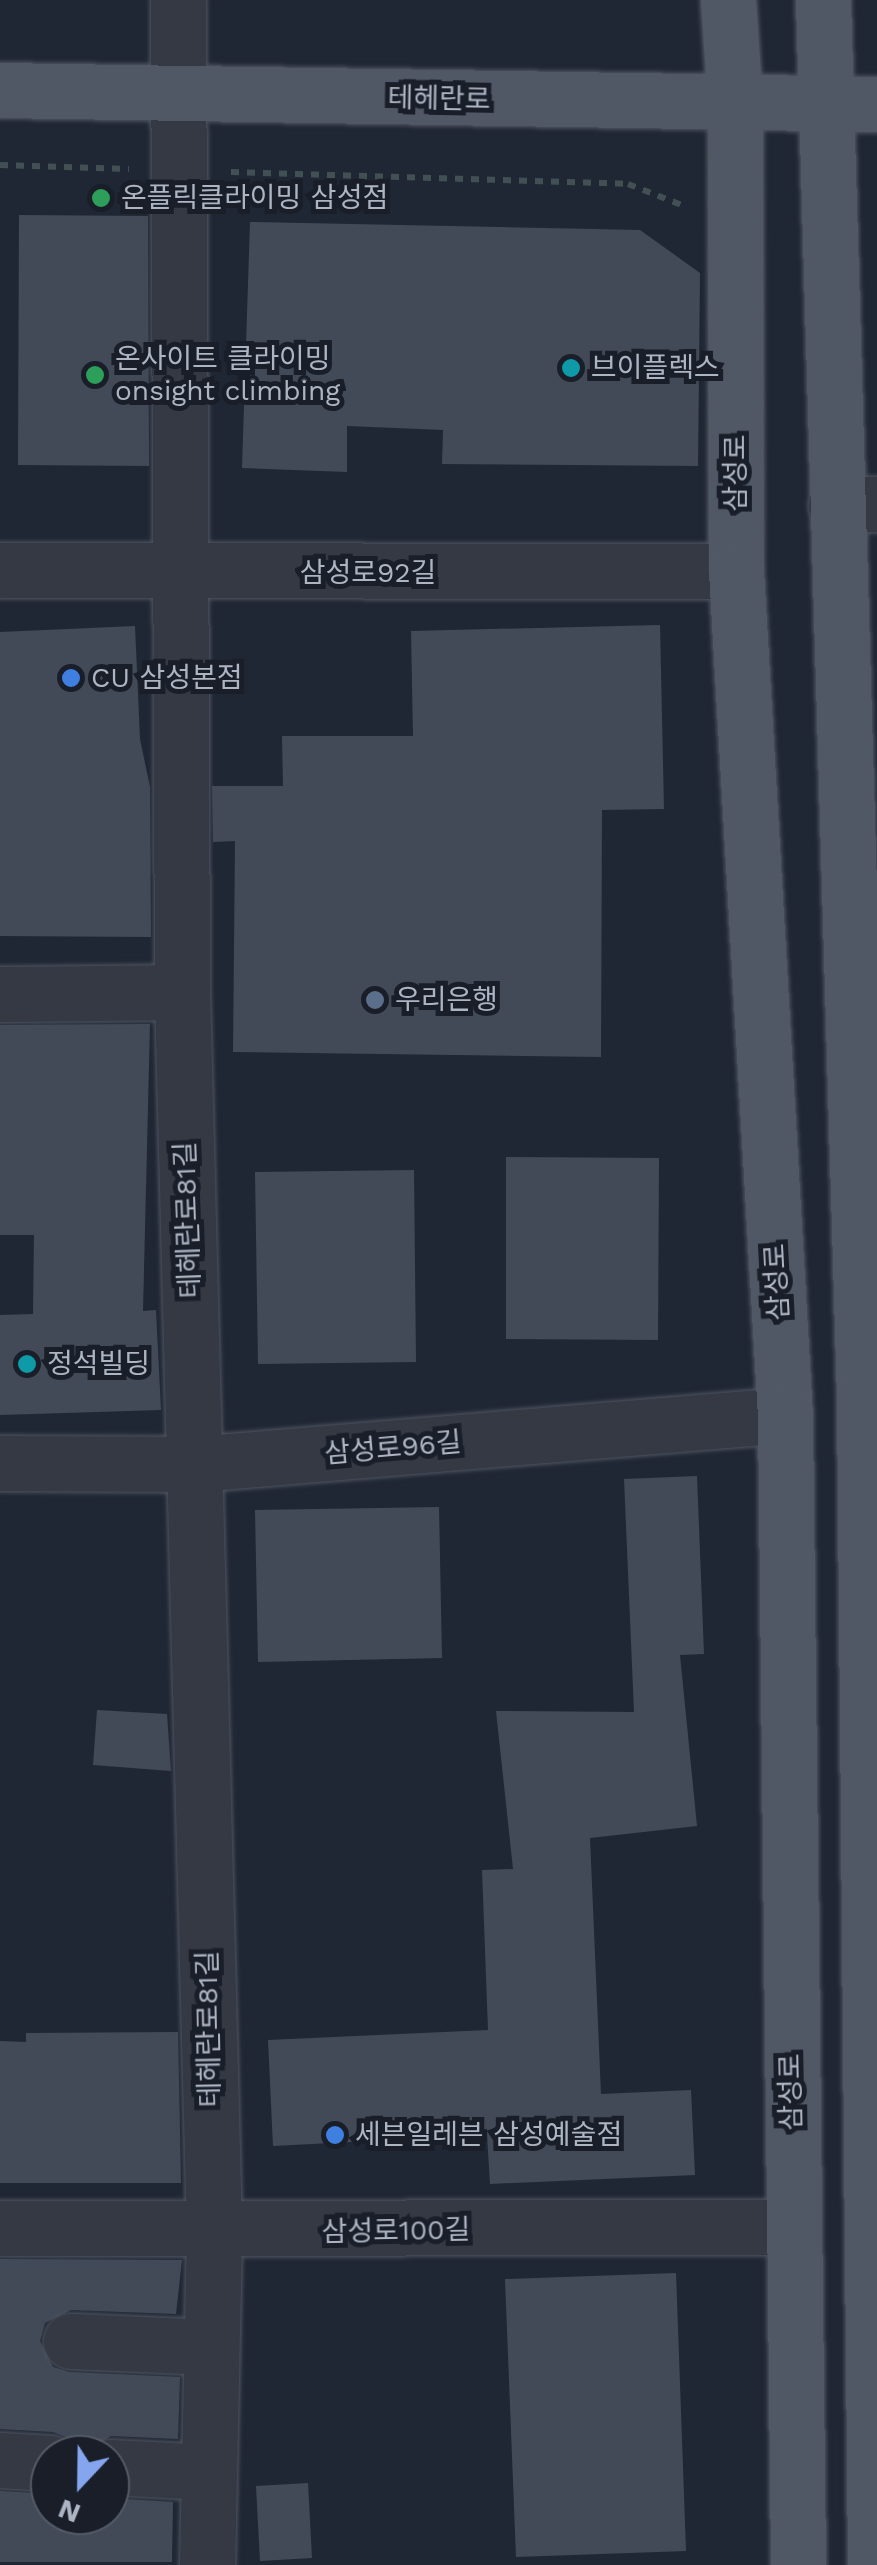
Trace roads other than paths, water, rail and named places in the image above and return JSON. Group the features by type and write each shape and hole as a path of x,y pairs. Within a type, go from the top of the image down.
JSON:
{"main road":[{"name":"삼성로","path":"728,0 736,104 736,572 784,1415 798,2565"},
{"path":"822,0 852,104 871,1400 875,2565"},
{"name":"테헤란로","path":"0,90 852,104"}],"street":[{"name":"테헤란로81길","path":"178,0 182,992 214,2233 206,2565"},
{"name":"삼성로92길","path":"0,570 178,574 736,572"},
{"path":"0,994 182,992"},
{"name":"삼성로96길","path":"0,1464 195,1464 784,1415"},
{"name":"삼성로100길","path":"0,2228 214,2233 792,2227"},
{"path":"71,2341 211,2346"},
{"path":"0,2460 30,2462"},
{"path":"130,2468 208,2472"}],"place":[{"name":"온플릭클라이밍 삼성점","path":"101,198"},
{"name":"브이플렉스","path":"571,368"},
{"name":"온사이트 클라이밍 onsight climbing","path":"95,375"},
{"name":"CU 삼성본점","path":"71,678"},
{"name":"우리은행","path":"375,1000"},
{"name":"정석빌딩","path":"27,1364"},
{"name":"세븐일레븐 삼성예술점","path":"335,2135"}]}
